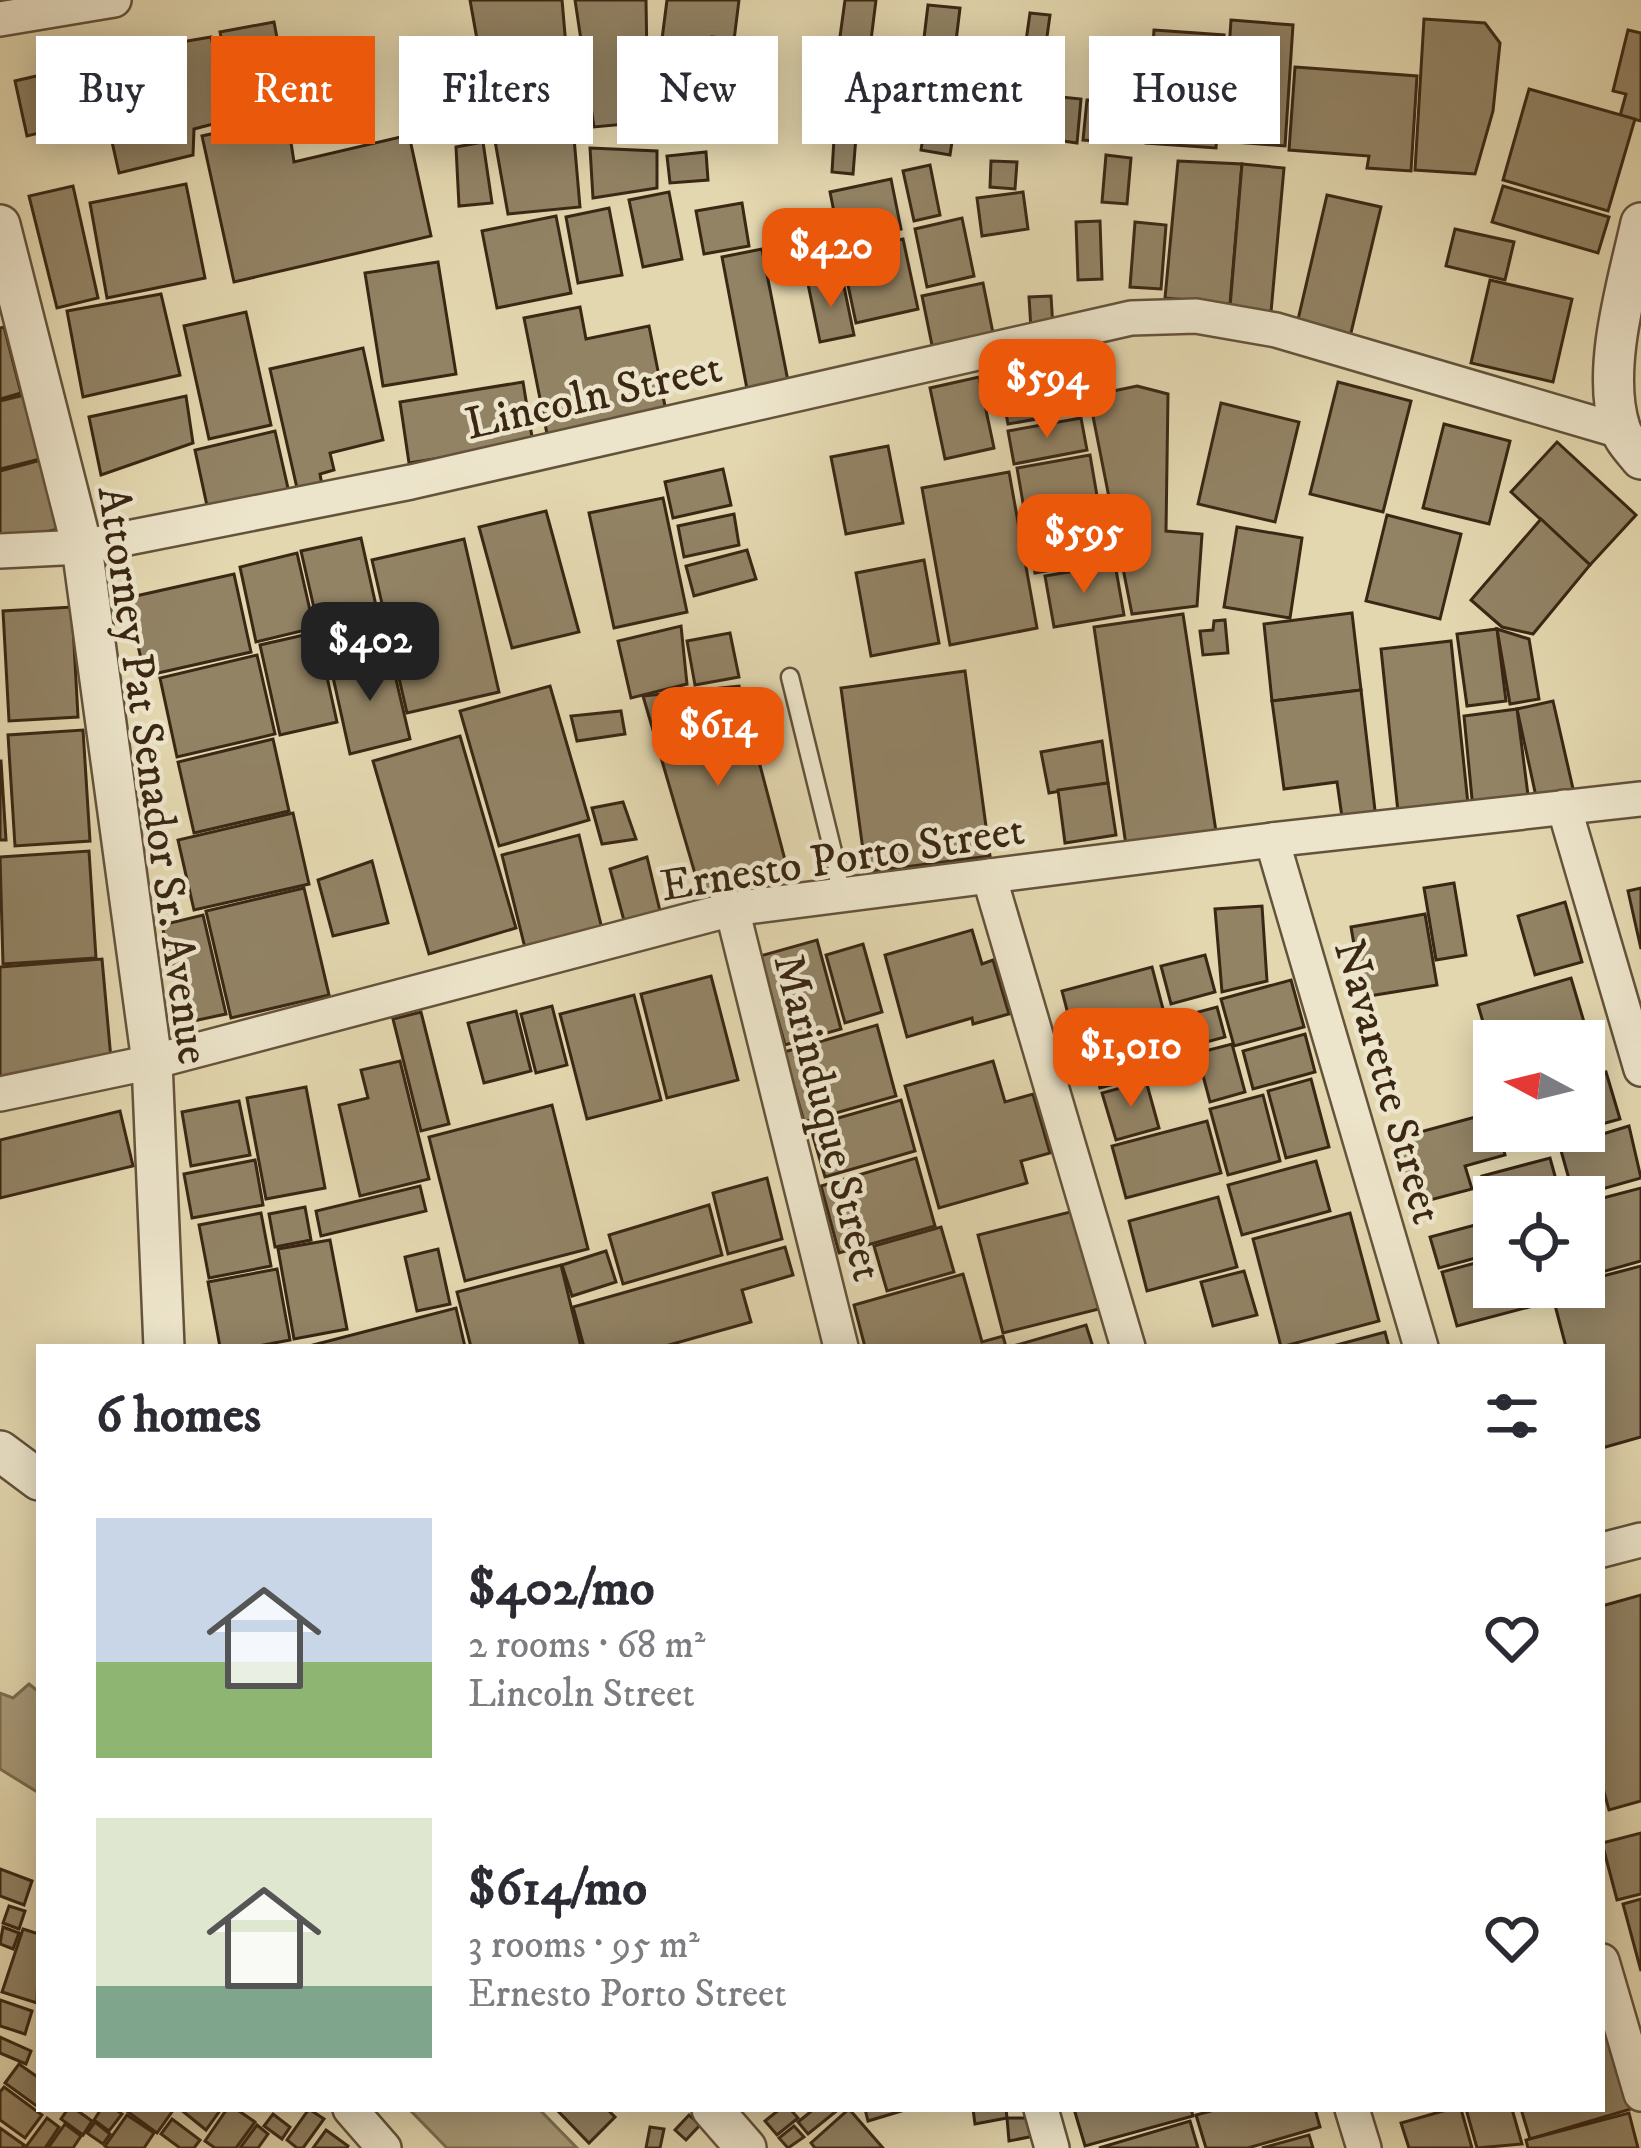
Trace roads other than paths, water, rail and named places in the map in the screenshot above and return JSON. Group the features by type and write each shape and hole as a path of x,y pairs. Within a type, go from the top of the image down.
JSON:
{"street":[{"path":"0,19 114,0"},
{"path":"1630,445 1615,387 1620,318 1641,223"},
{"name":"Attorney Pat Senador Sr. Avenue","path":"0,225 82,547 152,1062 164,1344"},
{"name":"Lincoln Street","path":"0,551 82,547 412,482 1131,318 1196,316 1276,330 1630,445"},
{"name":"Ernesto Porto Street","path":"0,1094 152,1062 732,909 1272,840 1641,799"},
{"path":"1564,807 1641,1069"},
{"name":"Navarette Street","path":"1272,840 1420,1344"},
{"path":"989,876 1127,1344"},
{"name":"Marinduque Street","path":"732,909 840,1344"},
{"path":"0,1451 36,1478"},
{"path":"1605,1549 1641,1540"},
{"path":"1605,1971 1641,2094"},
{"path":"353,2112 384,2148"},
{"path":"715,2112 746,2148"},
{"path":"1042,2112 1052,2148"},
{"path":"1353,2112 1364,2148"}],"lane":[{"path":"790,677 838,872 838,895"}]}
